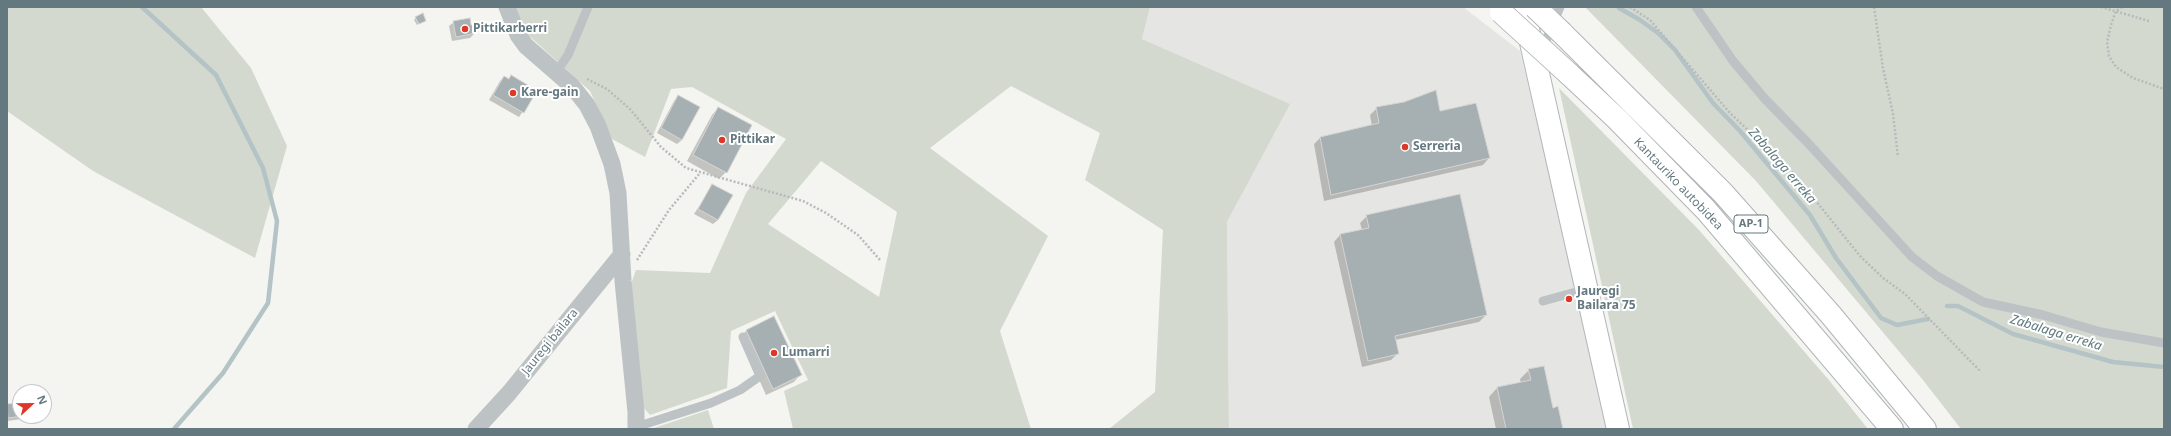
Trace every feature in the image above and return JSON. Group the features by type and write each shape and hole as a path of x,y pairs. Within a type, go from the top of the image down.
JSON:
{"main road":[{"path":"1523,7 1538,67 1618,429"},
{"name":"Kantauriko autobidea","path":"1535,7 1723,193 1831,315 1925,429"},
{"name":"Kantauriko autobidea","path":"1499,9 1617,119 1706,210 1892,429"}],"street":[{"path":"507,7 518,36 526,46 557,71 587,104 598,126 610,158 618,193 623,281 636,412 636,428"},
{"name":"Jauregi bailara","path":"476,429 509,393 622,254"}],"lane":[{"path":"557,71 568,55 588,7"},
{"path":"1538,67 1560,7"},
{"path":"1696,7 1733,61 1765,99 1808,142 1912,257 1937,276 1983,302 2043,315 2101,332 2164,343"},
{"path":"1543,301 1587,289"},
{"path":"636,428 711,403 740,390 760,376 743,337"}],"path":[{"path":"1630,7 1650,20 1730,112 1795,175 1860,256 1883,278 1905,294 1981,372"},
{"path":"1874,7 1882,62 1893,114 1898,157"},
{"path":"2101,7 2148,21"},
{"path":"2122,7 2116,11 2107,42 2109,56 2116,67 2133,78 2164,88"},
{"path":"582,76 607,89 630,109 661,147 673,159 686,168 804,201 826,213 858,235 880,261"},
{"path":"623,281 669,210 700,173"}],"shaded area":[{"path":"7,7 201,7 251,68 287,146 255,258 93,171 7,111"},
{"path":"516,7 1150,7 1142,39 1290,104 1227,222 1229,429 1109,429 1155,392 1163,230 1085,180 1100,133 1011,86 930,148 1048,236 1000,331 1031,429 793,429 784,391 808,380 775,311 731,331 727,388 650,415 642,406 630,287 636,270 710,273 746,193 786,139 692,87 671,89 645,157 612,139 590,91 526,33","holes":["821,161 897,212 879,297 768,224"]},
{"path":"1150,7 1463,7 1520,51 1610,429 1229,429 1227,222 1289,104 1142,39"},
{"path":"1585,7 2164,7 2164,429 1961,429 1923,380 1756,181"},
{"path":"1559,88 1699,230 1828,379 1868,429 1633,429"},
{"path":"708,410 714,429 651,429"}],"building":[{"path":"423,13 426,21 419,24 415,17"},
{"name":"Pittikarberri","path":"470,18 471,25 474,25 476,33 456,37 453,21"},
{"name":"Kare-gain","path":"511,75 531,87 529,91 535,94 524,113 493,95 504,76 509,79"},
{"name":"Serreria","path":"1436,90 1440,111 1476,103 1490,158 1331,195 1320,137 1379,123 1376,107 1404,102"},
{"path":"678,95 700,107 682,140 661,128"},
{"name":"Pittikar","path":"718,107 752,125 727,173 693,155"},
{"path":"712,184 733,195 718,220 698,209"},
{"path":"1460,194 1487,315 1395,336 1399,354 1368,361 1340,234 1369,228 1366,215"},
{"name":"Lumarri","path":"774,316 802,375 773,389 746,330"},
{"path":"1544,366 1553,408 1558,406 1563,429 1506,429 1497,387 1531,380 1528,369"},
{"path":"7,404 12,404 12,417 8,418"}],"waterway":[{"path":"142,7 216,75 263,168 277,221 268,303 223,373 174,429"},
{"name":"Zabalaga erreka","path":"1619,8 1640,20 1658,33 1675,50 1713,103 1740,131 1810,215 1836,258 1881,318 1897,325 1928,319"},
{"name":"Zabalaga erreka","path":"1947,306 1958,306 2013,334 2113,362 2164,367"}],"place":[{"name":"Pittikarberri","path":"465,29"},
{"name":"Kare-gain","path":"513,93"},
{"name":"Pittikar","path":"722,140"},
{"name":"Serreria","path":"1405,147"},
{"name":"Jauregi Bailara 75","path":"1569,299"},
{"name":"Lumarri","path":"774,353"}]}
